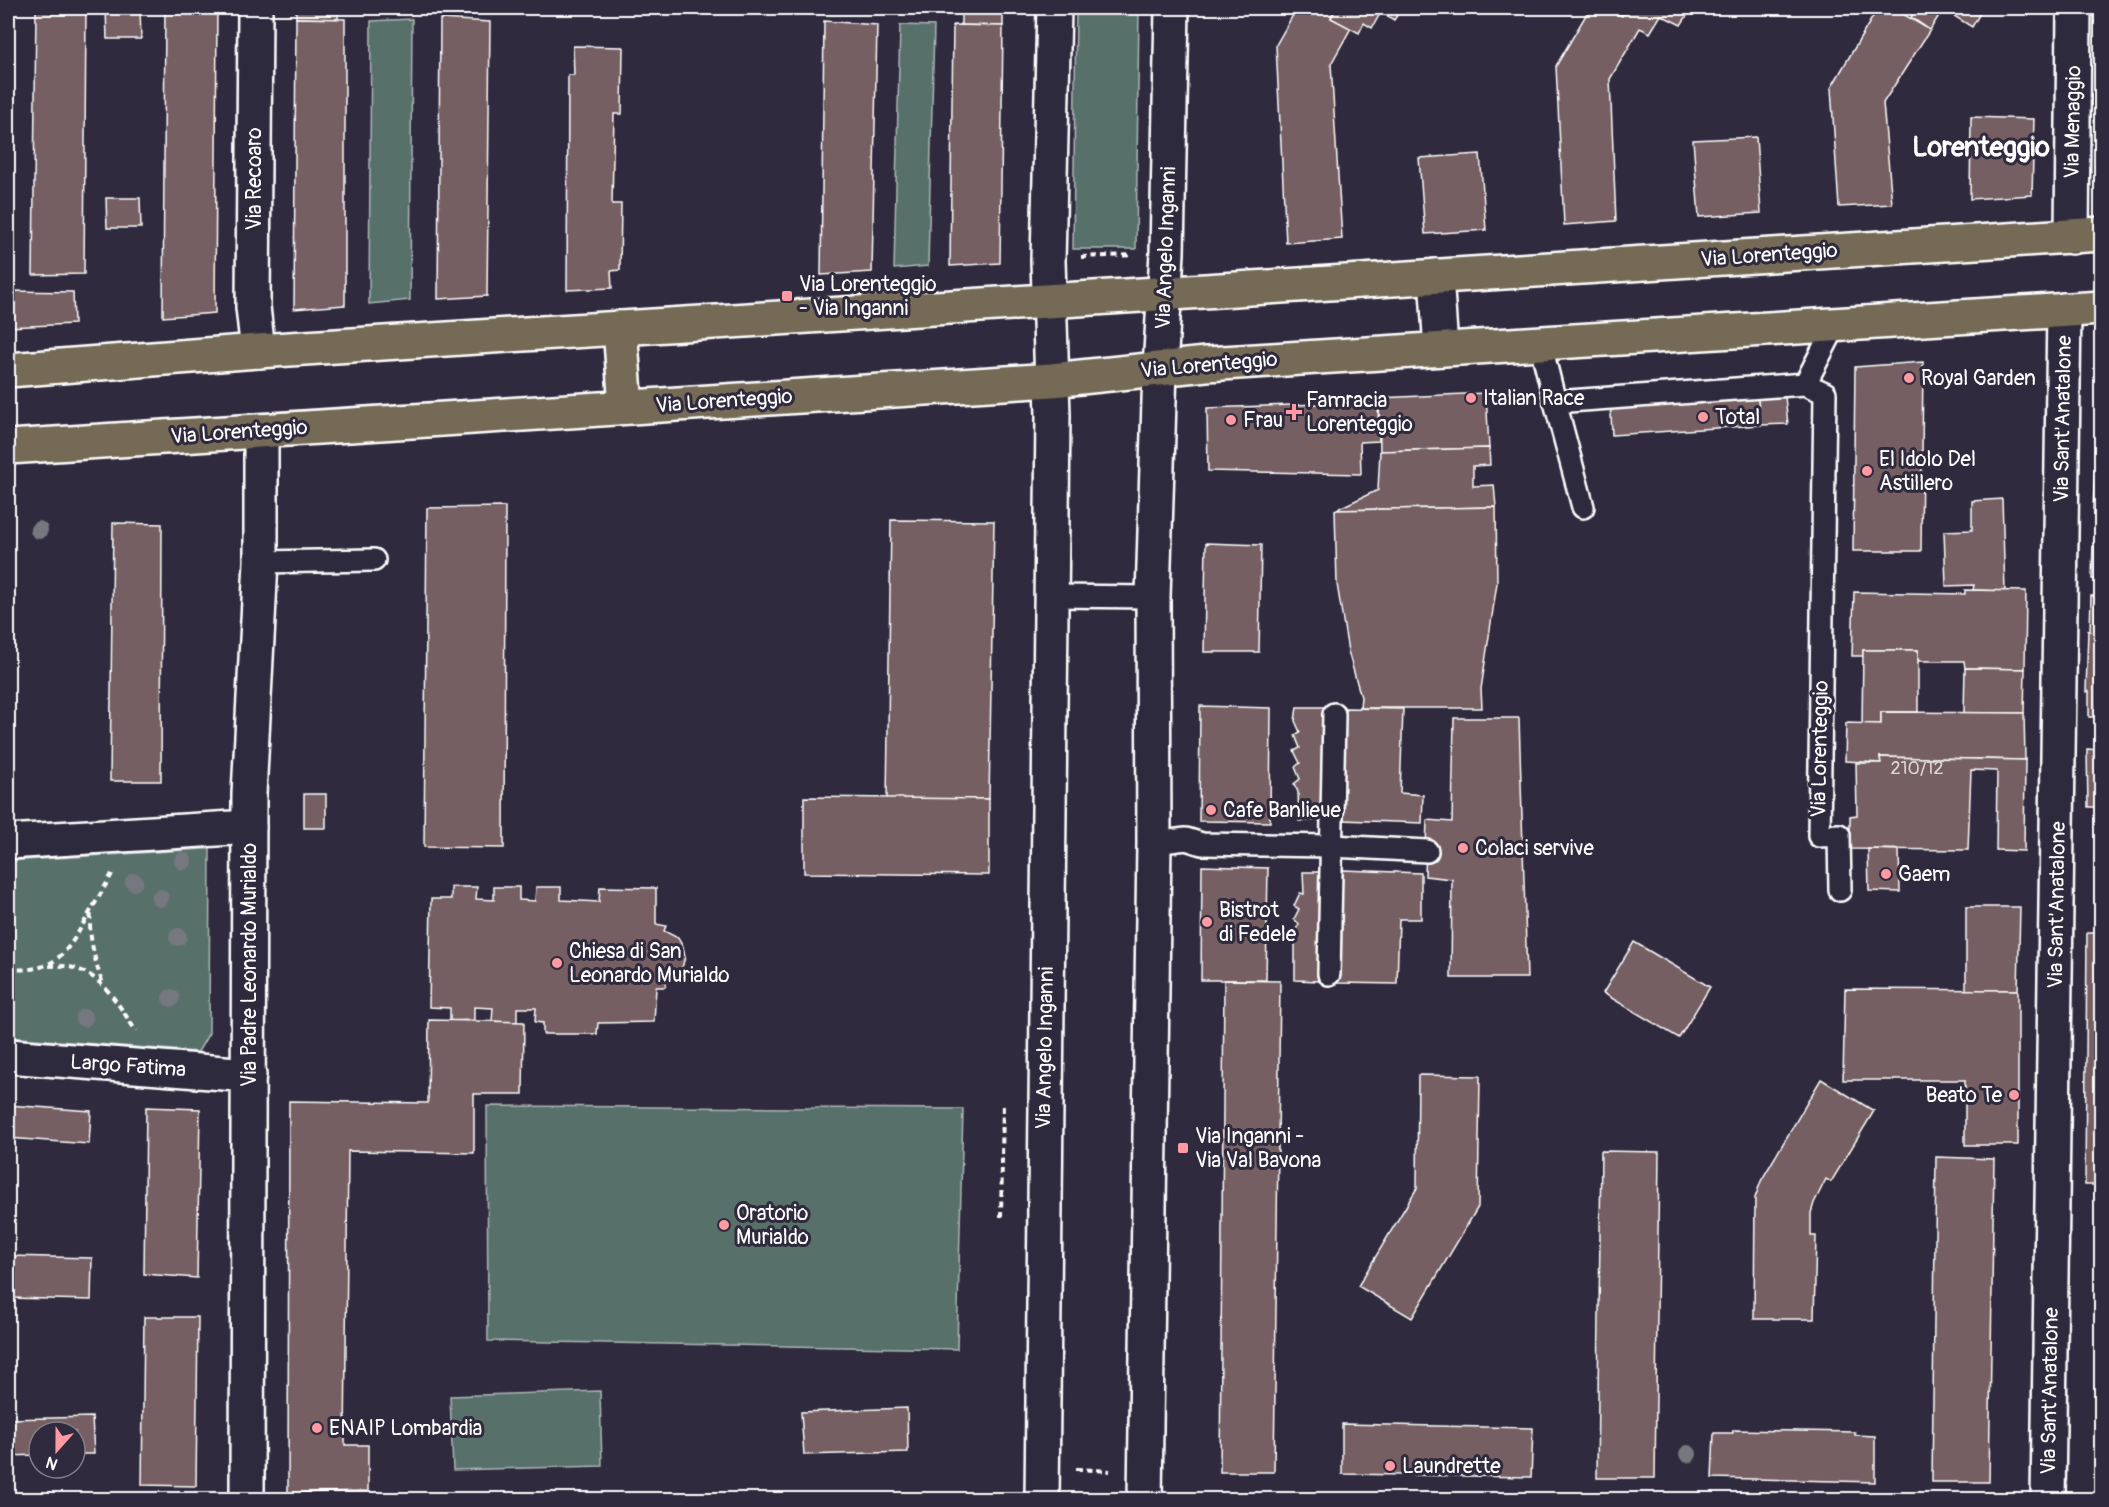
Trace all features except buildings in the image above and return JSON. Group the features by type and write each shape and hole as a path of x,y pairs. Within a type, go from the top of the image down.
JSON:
{"main road":[{"name":"Via Lorenteggio","path":"8,369 258,351 2087,235"},
{"name":"Via Lorenteggio","path":"8,447 1052,380 1160,368 1540,342 2102,308"},
{"path":"620,328 626,408"}],"street":[{"name":"Via Recoaro","path":"255,8 253,307 258,351"},
{"name":"Via Angelo Inganni","path":"1042,1500 1052,380 1048,261 1054,8"},
{"name":"Via Angelo Inganni","path":"1145,1500 1154,843 1153,597 1160,368 1165,293 1172,8"},
{"name":"Via Menaggio","path":"2074,8 2087,235"},
{"path":"1436,276 1441,349"},
{"name":"Via Sant'Anatalone","path":"2048,1500 2064,310"},
{"name":"Via Padre Leonardo Murialdo","path":"247,1500 249,827 261,562 261,431"},
{"path":"8,842 249,827"},
{"name":"Largo Fatima","path":"8,1056 249,1075"}],"lane":[{"path":"1555,402 1805,384 1836,324"},
{"path":"1540,342 1583,507"},
{"name":"Via Lorenteggio","path":"1805,384 1826,393 1819,836 1839,835 1840,890"},
{"path":"261,562 374,560"},
{"path":"1050,596 1153,597"},
{"path":"1329,974 1334,714"},
{"path":"1154,843 1186,839 1202,844 1332,846 1427,851"}],"path":[{"path":"1077,257 1140,255"},
{"path":"43,967 64,954 135,834"},
{"path":"94,906 89,920 98,971 110,993 162,1068"},
{"path":"8,969 62,966 80,970 97,979 110,993"},
{"path":"1001,1217 1003,1102"},
{"path":"1071,1468 1114,1471"}],"green space":[{"path":"1076,8 1139,8 1136,249 1073,249"},
{"path":"412,19 410,300 369,304 371,21"},
{"path":"900,25 934,26 928,266 894,269"},
{"path":"210,849 209,1033 198,1052 8,1037 8,861"},
{"name":"Oratorio Murialdo","path":"487,1106 963,1109 957,1349 488,1341"},
{"path":"600,1391 602,1466 453,1470 450,1396"}],"place":[{"name":"Via Lorenteggio - Via Inganni","path":"787,296"},
{"name":"Royal Garden","path":"1909,378"},
{"name":"Italian Race","path":"1471,398"},
{"name":"Famracia Lorenteggio","path":"1294,412"},
{"name":"Total","path":"1703,417"},
{"name":"Frau","path":"1231,420"},
{"name":"El Idolo Del Astillero","path":"1867,471"},
{"name":"Cafe Banlieue","path":"1211,810"},
{"name":"Colaci servive","path":"1463,848"},
{"name":"Gaem","path":"1886,874"},
{"name":"Bistrot di Fedele","path":"1207,922"},
{"name":"Chiesa di San Leonardo Murialdo","path":"557,963"},
{"name":"Beato Te","path":"2014,1095"},
{"name":"Via Inganni - Via Val Bavona","path":"1183,1148"},
{"name":"Oratorio Murialdo","path":"724,1225"},
{"name":"ENAIP Lombardia","path":"317,1428"},
{"name":"Laundrette","path":"1390,1466"}],"district":[{"name":"Lorenteggio","path":"1981,147"}]}
